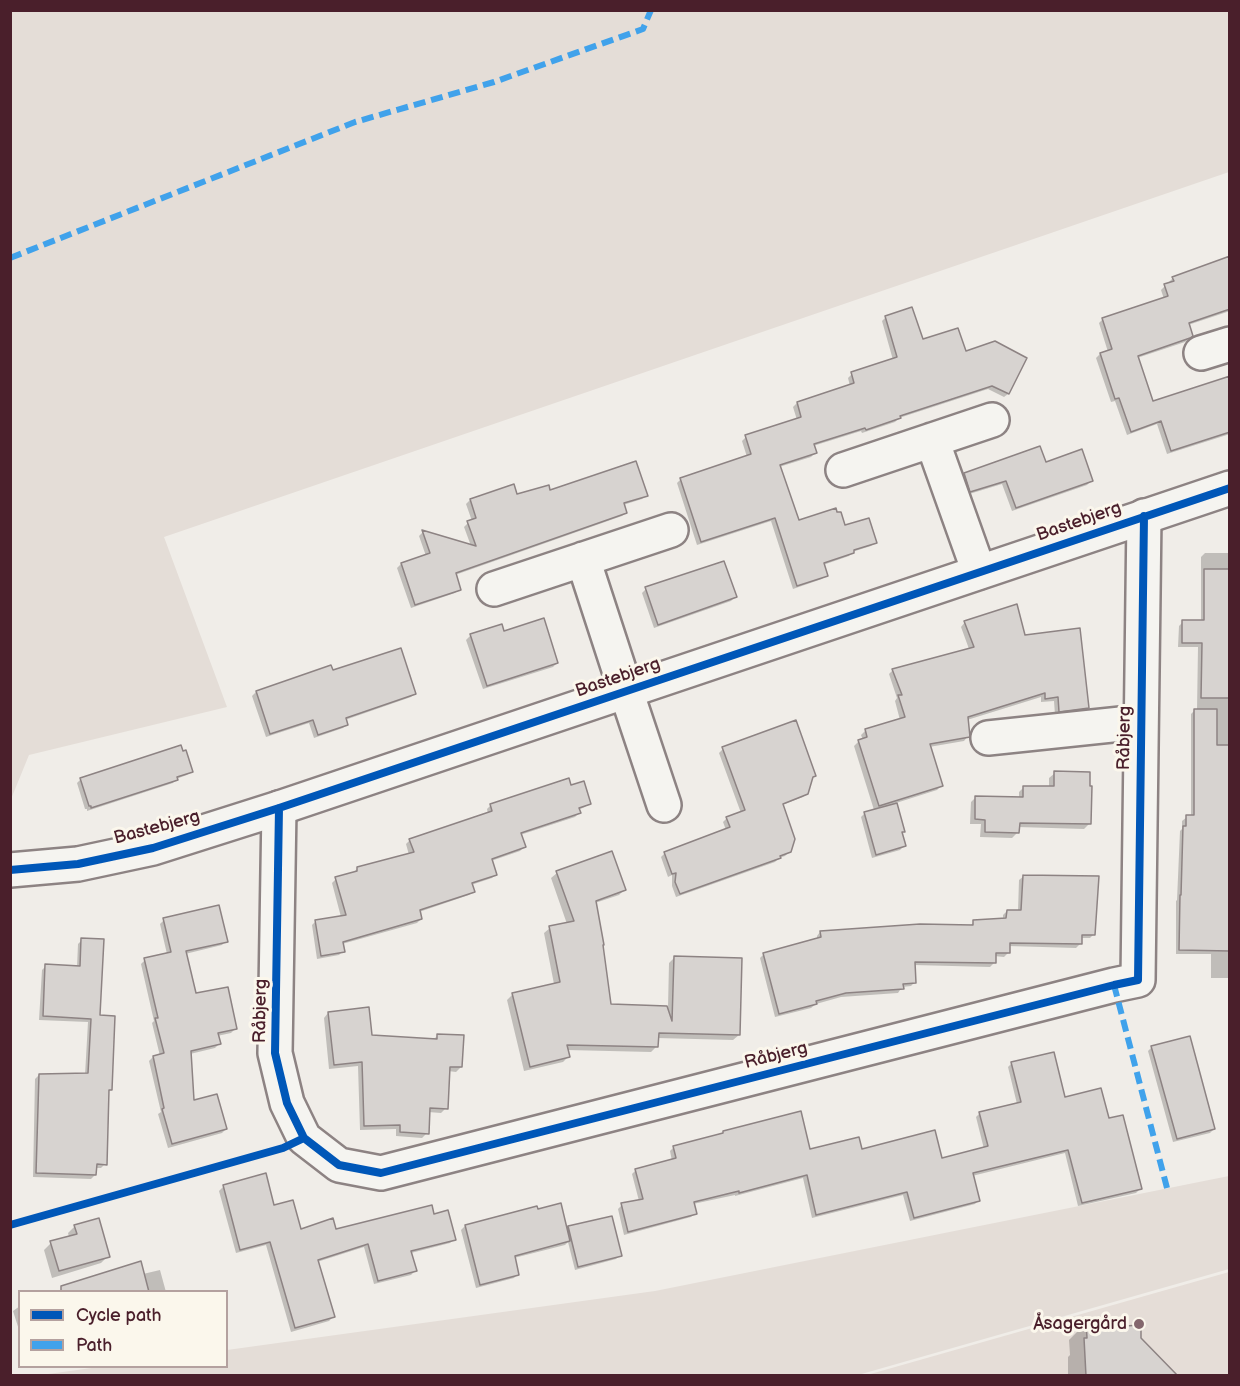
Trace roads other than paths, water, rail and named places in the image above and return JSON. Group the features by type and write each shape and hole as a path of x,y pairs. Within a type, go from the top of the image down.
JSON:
{"street":[{"path":"843,470 992,420"},
{"path":"932,440 978,572"},
{"name":"Bastebjerg","path":"10,870 78,864 153,848 279,808 1230,488"},
{"name":"Råbjerg","path":"279,808 275,1053 287,1103 304,1138 339,1165 381,1173 1091,990 1138,980 1144,516"},
{"path":"494,589 671,530"},
{"name":"Bastebjerg","path":"583,559 664,805"},
{"name":"Råbjerg","path":"988,738 1140,722"}],"place":[{"name":"Åsagergård","path":"1139,1324"}]}
